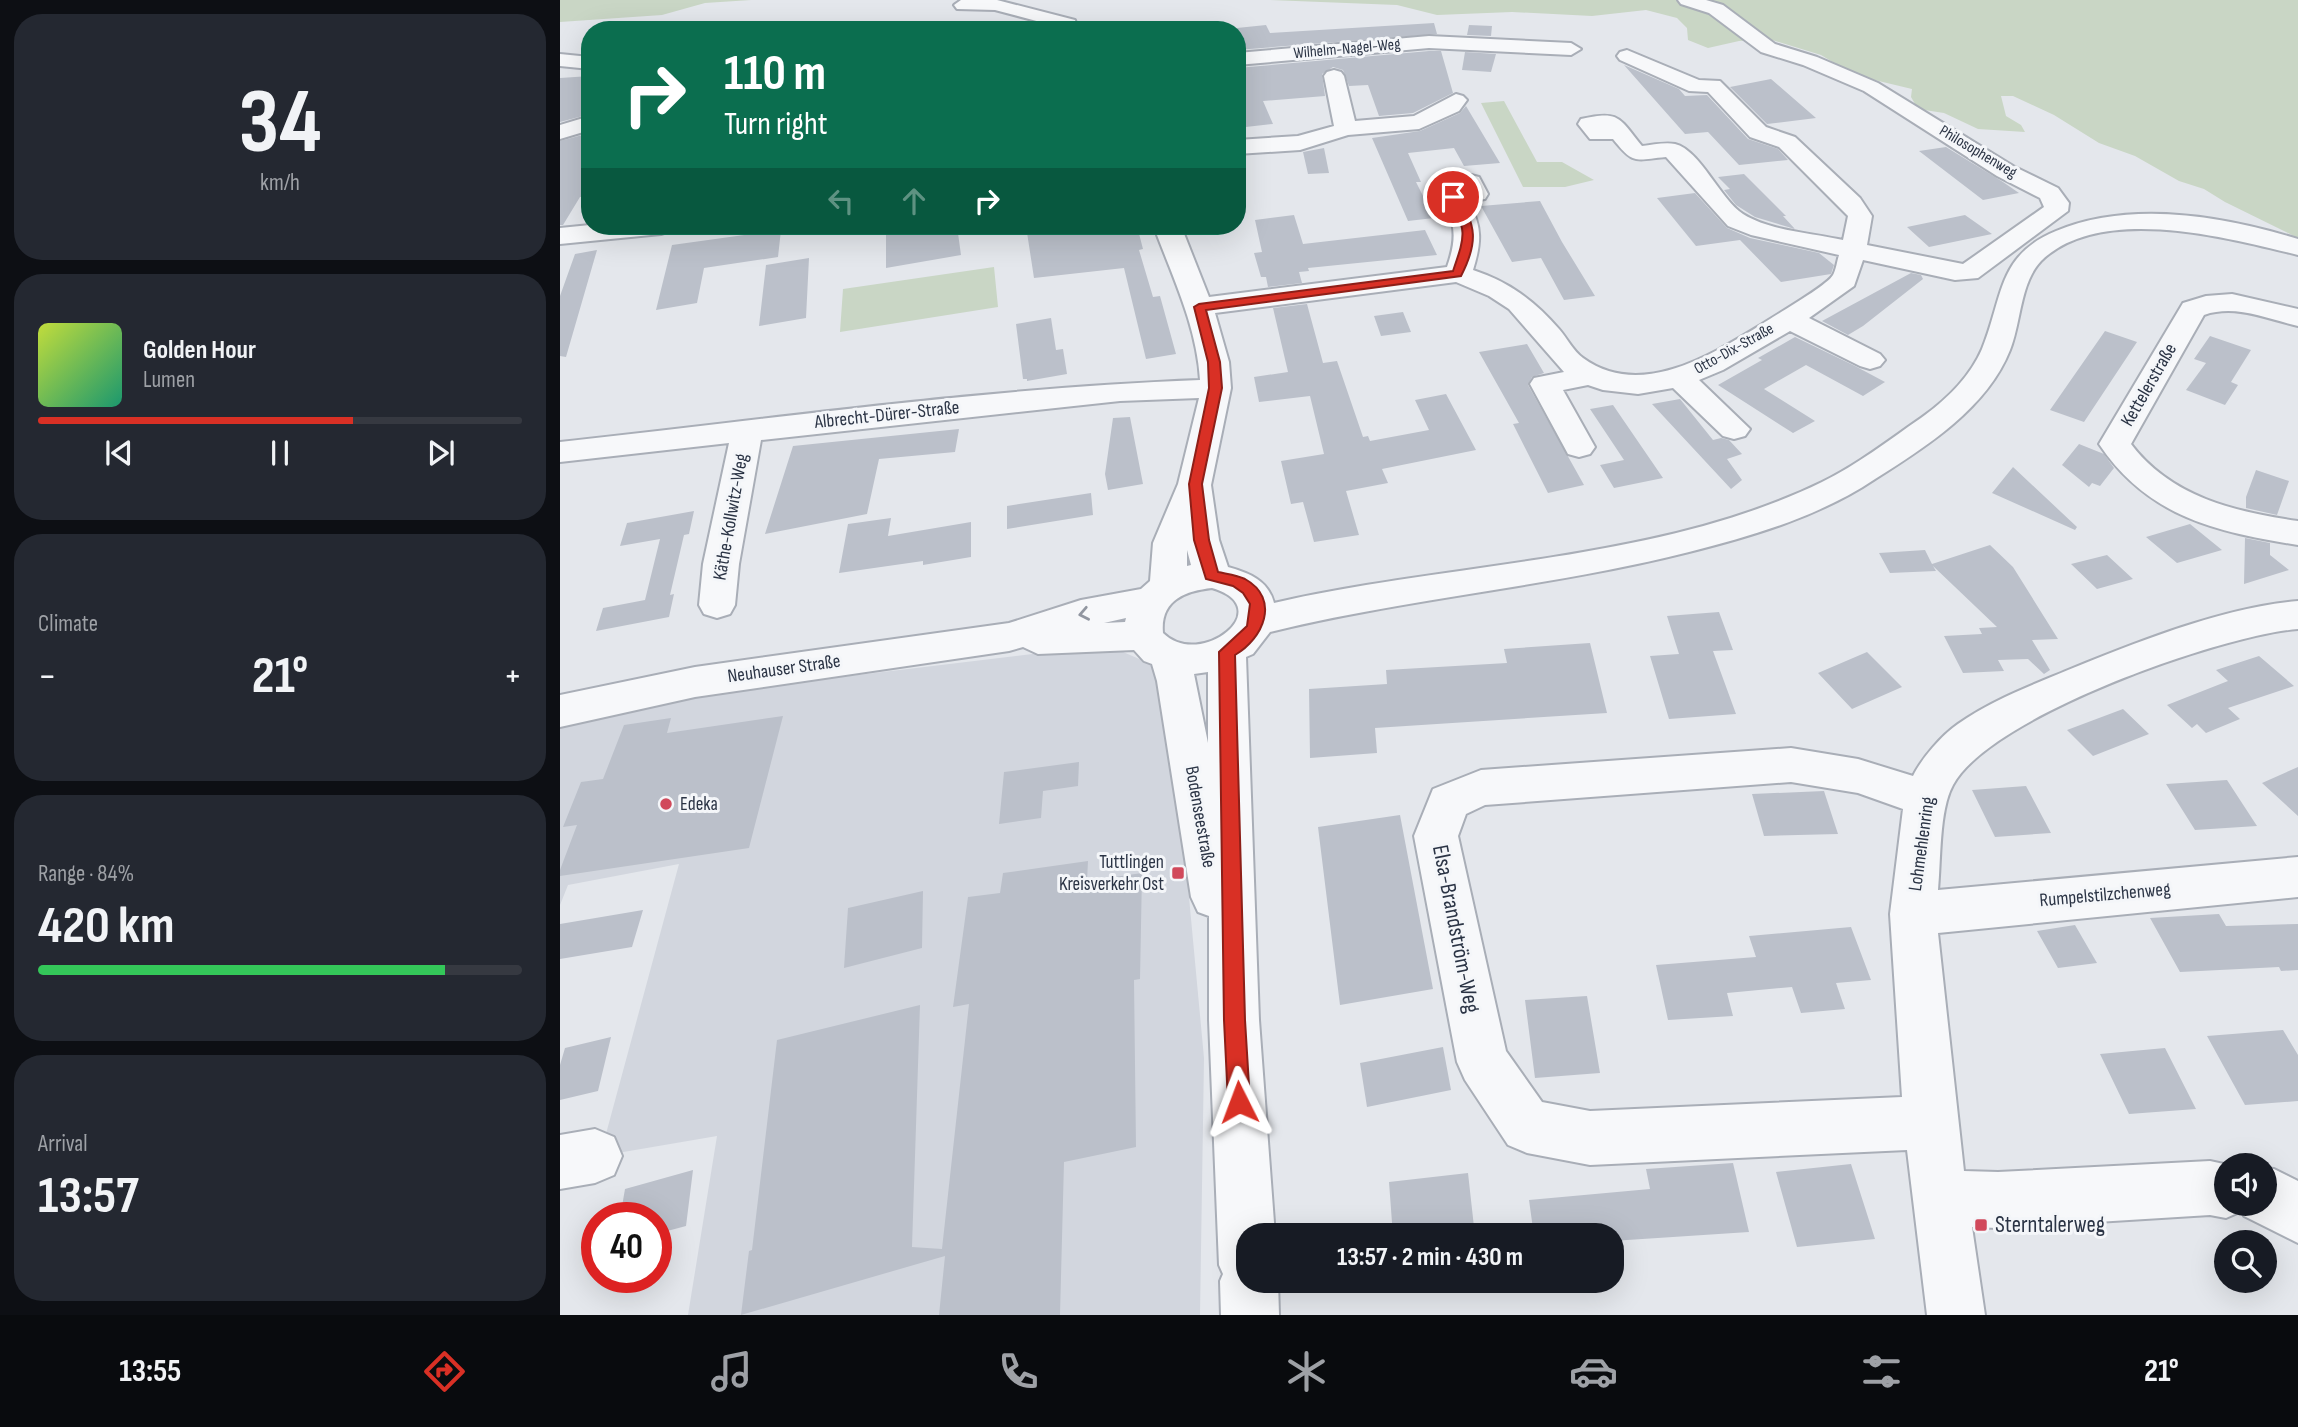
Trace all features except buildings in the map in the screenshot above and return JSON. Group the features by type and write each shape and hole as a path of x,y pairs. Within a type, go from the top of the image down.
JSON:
{"street":[{"name":"Philosophenweg","path":"1687,0 1716,9 1768,48 1810,61 1871,87 2005,170 2049,192 2057,203 2056,211 2038,221 1969,272 1955,272 1852,248"},
{"path":"963,5 995,5 1056,21"},
{"name":"Wilhelm-Nagel-Weg","path":"1246,58 1387,44 1457,44 1456,50 1476,51 1479,45 1571,49"},
{"name":"Otto-Dix-Straße","path":"1579,447 1545,384 1588,376 1631,386 1681,379 1740,350 1845,280 1860,216 1787,142 1758,132 1721,95 1698,97 1690,88 1696,87 1627,55"},
{"path":"560,60 581,62"},
{"path":"1334,76 1346,129"},
{"path":"1246,146 1300,143 1346,129 1419,122 1451,106 1456,100"},
{"path":"560,132 581,126"},
{"path":"1619,132 1636,153 1671,150 1687,162 1731,216 1743,224 1760,230 1852,248"},
{"path":"1453,197 1464,215 1470,238 1458,274"},
{"path":"1253,605 1247,638 1227,652 1198,659 1158,619 1189,578 1226,577 1253,605 1303,610 1615,556 1712,535 1831,490 1866,471 1947,413 1977,381 1995,352 2013,286 2024,263 2044,246 2090,228 2147,223 2236,231 2298,247"},
{"path":"560,236 581,232"},
{"path":"1170,235 1199,307 1214,362 1216,388 1195,484 1202,540 1212,576"},
{"name":"Otto-Dix-Straße","path":"1199,307 1458,274 1493,285 1522,304 1570,362 1588,376"},
{"name":"Kettelerstraße","path":"2298,318 2244,303 2222,302 2193,309 2115,444 2125,461 2147,483 2174,499 2237,521 2298,533"},
{"name":"Otto-Dix-Straße","path":"1787,318 1870,360"},
{"name":"Otto-Dix-Straße","path":"1681,379 1734,429"},
{"name":"Albrecht-Dürer-Straße","path":"560,452 1120,392 1216,388"},
{"name":"Käthe-Kollwitz-Weg","path":"717,605 721,564 747,430"},
{"name":"Bodenseestraße","path":"1195,484 1170,544 1158,619 1181,701 1234,1020"},
{"name":"Lohmehlenring","path":"1956,1315 1930,1122 1913,914 1927,799 1934,777 1970,737 2015,709 2155,650 2272,617 2298,615"},
{"name":"Neuhauser Straße","path":"560,711 695,682 1158,619"},
{"name":"Bodenseestraße","path":"1227,652 1234,1020 1246,1223"},
{"name":"Elsa-Brandström-Weg","path":"1927,799 1858,776 1791,765 1481,788 1448,802 1436,836 1483,1062 1527,1126 1590,1138 1930,1122"},
{"name":"Rumpelstilzchenweg","path":"1913,914 2298,877"},
{"path":"1940,1198 1998,1199 2214,1188"},
{"path":"2277,1200 2298,1215"},
{"path":"1250,1293 1251,1315"}],"shaded area":[{"path":"1107,645 1160,668 1175,747 1204,1058 1200,1315 688,1315 717,1136 600,1156 679,864 568,885 560,905 560,724 678,700 808,681"}],"green space":[{"path":"560,0 751,0 705,3 662,15 560,22"},
{"path":"1270,0 2298,0 2298,238 2204,189 2179,181 2135,156 2099,143 2054,115 2013,96 2001,96 2006,116 2021,125 2025,132 1978,129 1944,113 1918,109 1911,97 1912,89 1862,77 1821,55 1769,39 1739,41 1708,48 1688,40 1687,28 1677,18 1646,10 1592,16 1512,12 1437,15 1397,5"},
{"path":"1504,101 1537,162 1562,162 1594,180 1565,187 1523,187 1481,103"},
{"path":"994,267 998,307 840,332 843,289"}],"place":[{"name":"Edeka","path":"666,804"},
{"name":"Tuttlingen Kreisverkehr Ost","path":"1178,873"},
{"name":"Sterntalerweg","path":"1981,1225"}],"route":[{"path":"1239,1102 1234,1020 1227,652 1238,646 1253,630 1257,621 1258,604 1248,589 1238,582 1226,577 1212,576 1202,540 1195,484 1216,388 1214,362 1199,307 1458,274 1470,238 1464,215 1453,197"}]}
